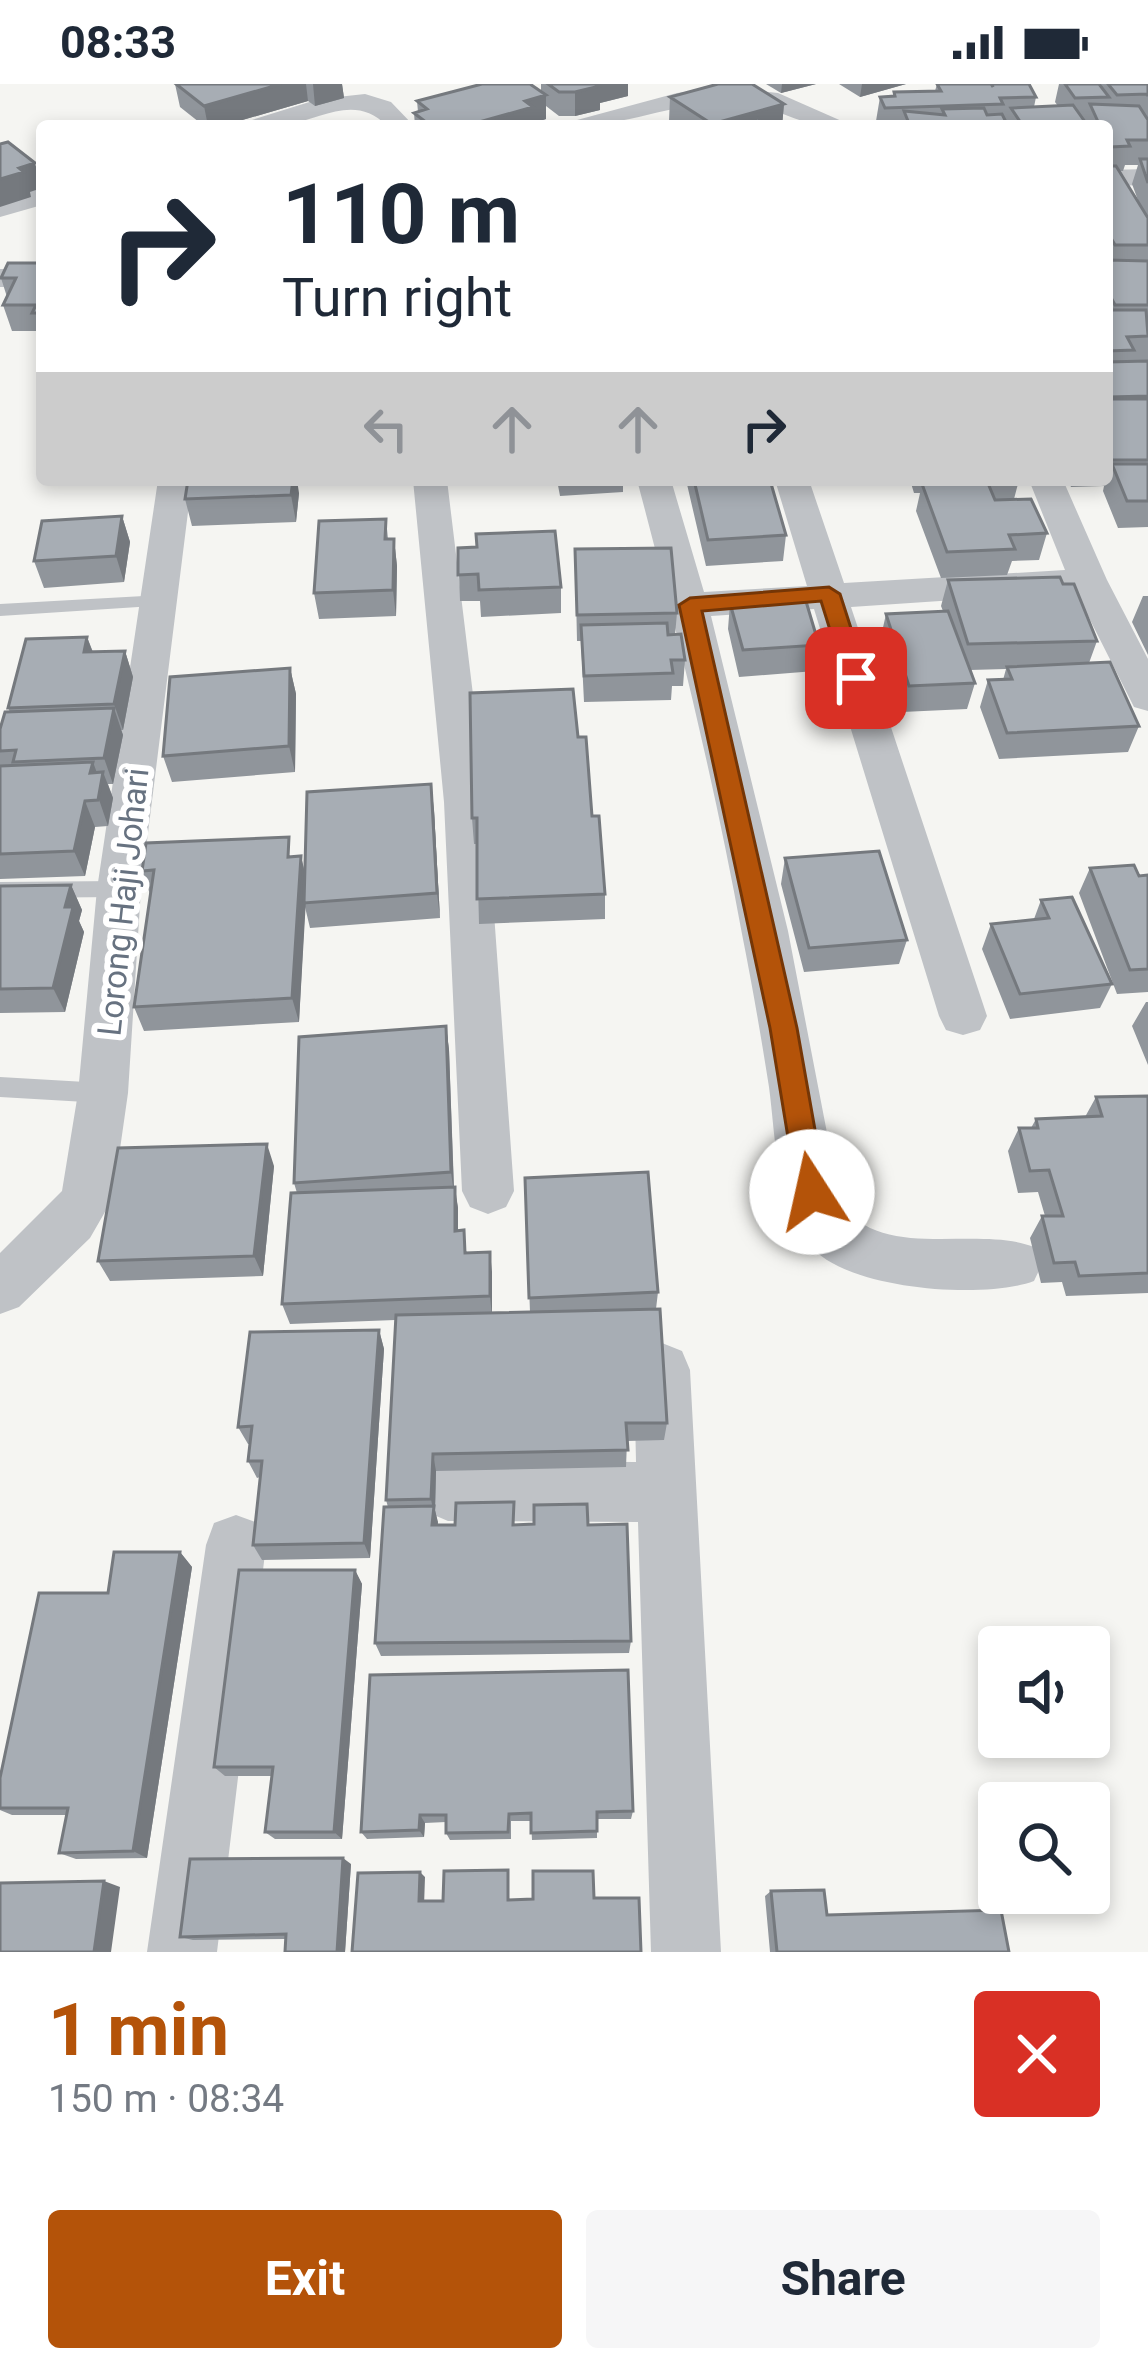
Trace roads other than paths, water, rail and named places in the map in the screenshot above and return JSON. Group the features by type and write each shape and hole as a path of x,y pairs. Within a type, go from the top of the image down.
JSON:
{"street":[{"path":"677,84 705,93 770,98 839,120"},
{"path":"608,120 705,93"},
{"path":"280,120 330,104 358,103 380,106 395,120"},
{"path":"1113,178 1148,177"},
{"path":"0,209 36,198"},
{"path":"0,278 36,278"},
{"name":"Lorong Haji Johari","path":"0,1288 71,1221 87,1198 103,1093 119,889 174,486"},
{"path":"431,486 465,802 488,1191"},
{"path":"656,486 690,605 784,1028 812,1192 822,1219 838,1240 874,1256 1015,1264"},
{"path":"793,486 963,1016"},
{"path":"1049,486 1088,580 1148,698"},
{"path":"690,605 1088,580"},
{"path":"661,1347 686,1952"},
{"path":"448,1491 667,1492"},
{"path":"182,1952 236,1545"}],"lane":[{"path":"0,610 162,601"},
{"path":"0,890 119,889"},
{"path":"0,1087 103,1093"}]}
